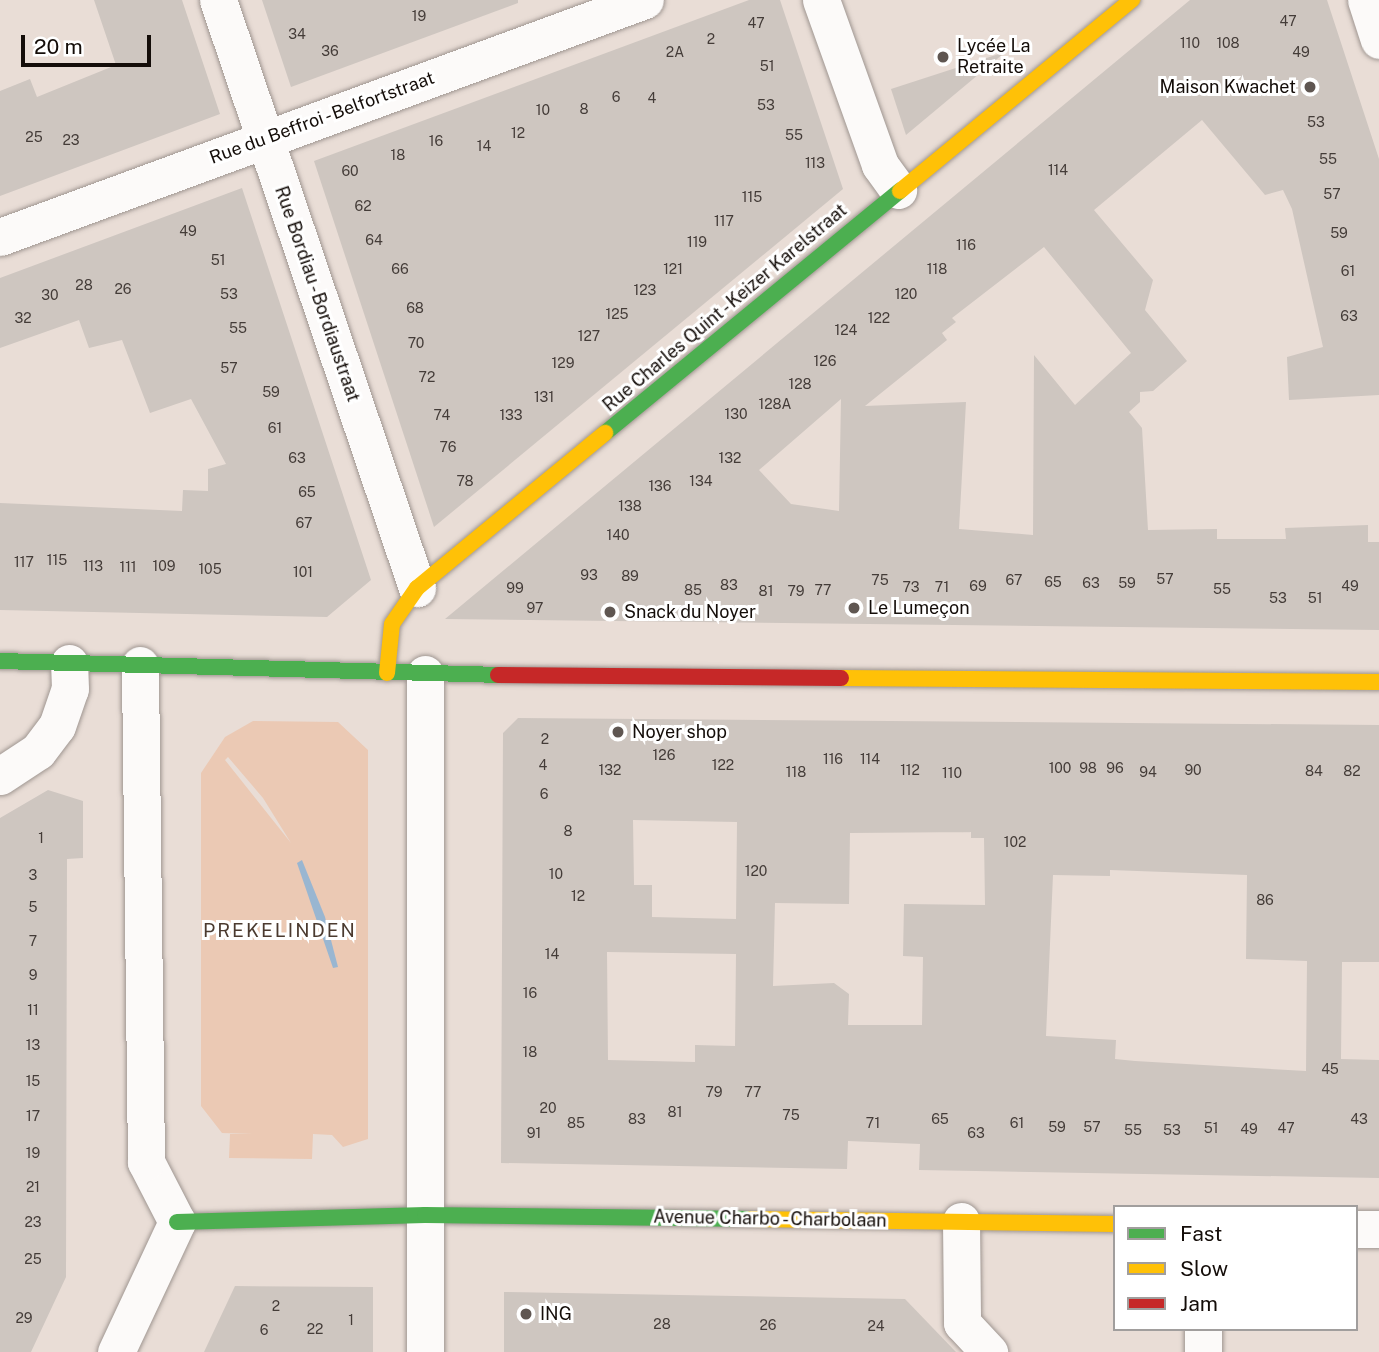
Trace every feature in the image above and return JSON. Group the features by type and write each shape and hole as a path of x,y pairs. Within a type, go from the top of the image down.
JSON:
{"street":[{"name":"Rue Bordiau - Bordiaustraat","path":"219,0 417,588"},
{"name":"Rue du Beffroi - Belfortstraat","path":"0,237 645,0"},
{"path":"821,0 880,165 898,190"},
{"name":"Rue Charles Quint - Keizer Karelstraat","path":"387,673 392,624 417,588 1132,0"},
{"path":"1366,0 1379,40"},
{"path":"0,661 425,674 1379,682"},
{"path":"0,776 38,751 57,726 70,689 69,663"},
{"path":"116,1352 177,1222 146,1163 140,665"},
{"path":"425,674 425,1352"},
{"name":"Avenue Charbo - Charbolaan","path":"177,1222 425,1215 1113,1224"},
{"path":"961,1221 962,1323 989,1352"},
{"path":"1358,1229 1379,1229"},
{"path":"1203,1331 1203,1352"}],"shaded area":[{"path":"253,721 338,722 368,750 368,1139 343,1147 332,1135 313,1134 312,1159 229,1158 230,1134 253,1134 222,1133 201,1106 201,773 225,737","holes":["228,757 263,798 291,843 225,760"]}],"water":[{"path":"302,860 325,917 338,967 333,968 297,863"}],"building":[{"path":"94,0 182,0 220,114 0,196 0,91 30,79 37,97 116,65"},
{"path":"262,0 518,0 518,3 291,87"},
{"path":"749,0 780,0 843,189 434,527 314,161"},
{"path":"1190,0 1327,0 1379,159 1379,395 1289,400 1287,357 1323,347 1292,209 1283,190 1265,195 1202,120 1094,210 1153,280 1145,310 1187,361 1153,391 1140,392 1140,402 1129,412 1142,428 1148,530 1217,529 1217,539 1286,539 1285,528 1368,525 1368,542 1379,542 1379,630 445,619","holes":["1044,247 1131,353 1075,405 1034,355 1033,535 959,529 966,402 865,406 947,340 942,333 956,322 952,318","841,399 839,511 791,504 759,470"]},
{"path":"1003,54 906,135 891,89"},
{"path":"242,188 371,580 327,617 0,610 0,503 182,511 183,490 208,491 208,469 226,464 191,399 150,413 122,340 89,348 79,320 0,348 0,278"},
{"path":"518,718 1379,725 1379,962 1342,962 1341,1059 1379,1060 1379,1178 919,1170 920,1144 848,1141 847,1169 501,1163 503,733","holes":["633,820 737,822 736,919 652,917 652,885 634,885","971,832 971,838 984,838 985,905 904,904 903,956 923,957 922,1025 848,1025 849,994 834,983 773,986 775,903 849,904 850,833","1110,870 1247,875 1246,959 1307,961 1306,1071 1115,1059 1116,1040 1046,1036 1053,875 1110,876","607,952 736,954 735,1046 695,1045 695,1062 608,1060"]},
{"path":"48,790 83,801 83,858 67,859 66,1277 31,1352 0,1352 0,818"},
{"path":"235,1286 373,1287 373,1352 204,1352"},
{"path":"504,1292 905,1299 956,1352 504,1352"}],"traffic: fast":[{"path":"605,433 900,191"},
{"path":"0,661 498,675"},
{"path":"177,1222 425,1215 751,1219"}],"traffic: slow":[{"path":"900,191 1132,0"},
{"path":"387,673 392,624 417,588 605,433"},
{"path":"841,678 1379,682"},
{"path":"751,1219 1113,1224"}],"traffic: jam":[{"path":"498,675 841,678"}],"place":[{"name":"Lycée La Retraite","path":"943,57"},
{"name":"Maison Kwachet","path":"1310,87"},
{"name":"Le Lumeçon","path":"854,608"},
{"name":"Snack du Noyer","path":"610,612"},
{"name":"Noyer shop","path":"618,732"},
{"name":"ING","path":"526,1314"}],"district":[{"name":"PREKELINDEN","path":"280,931"}]}
